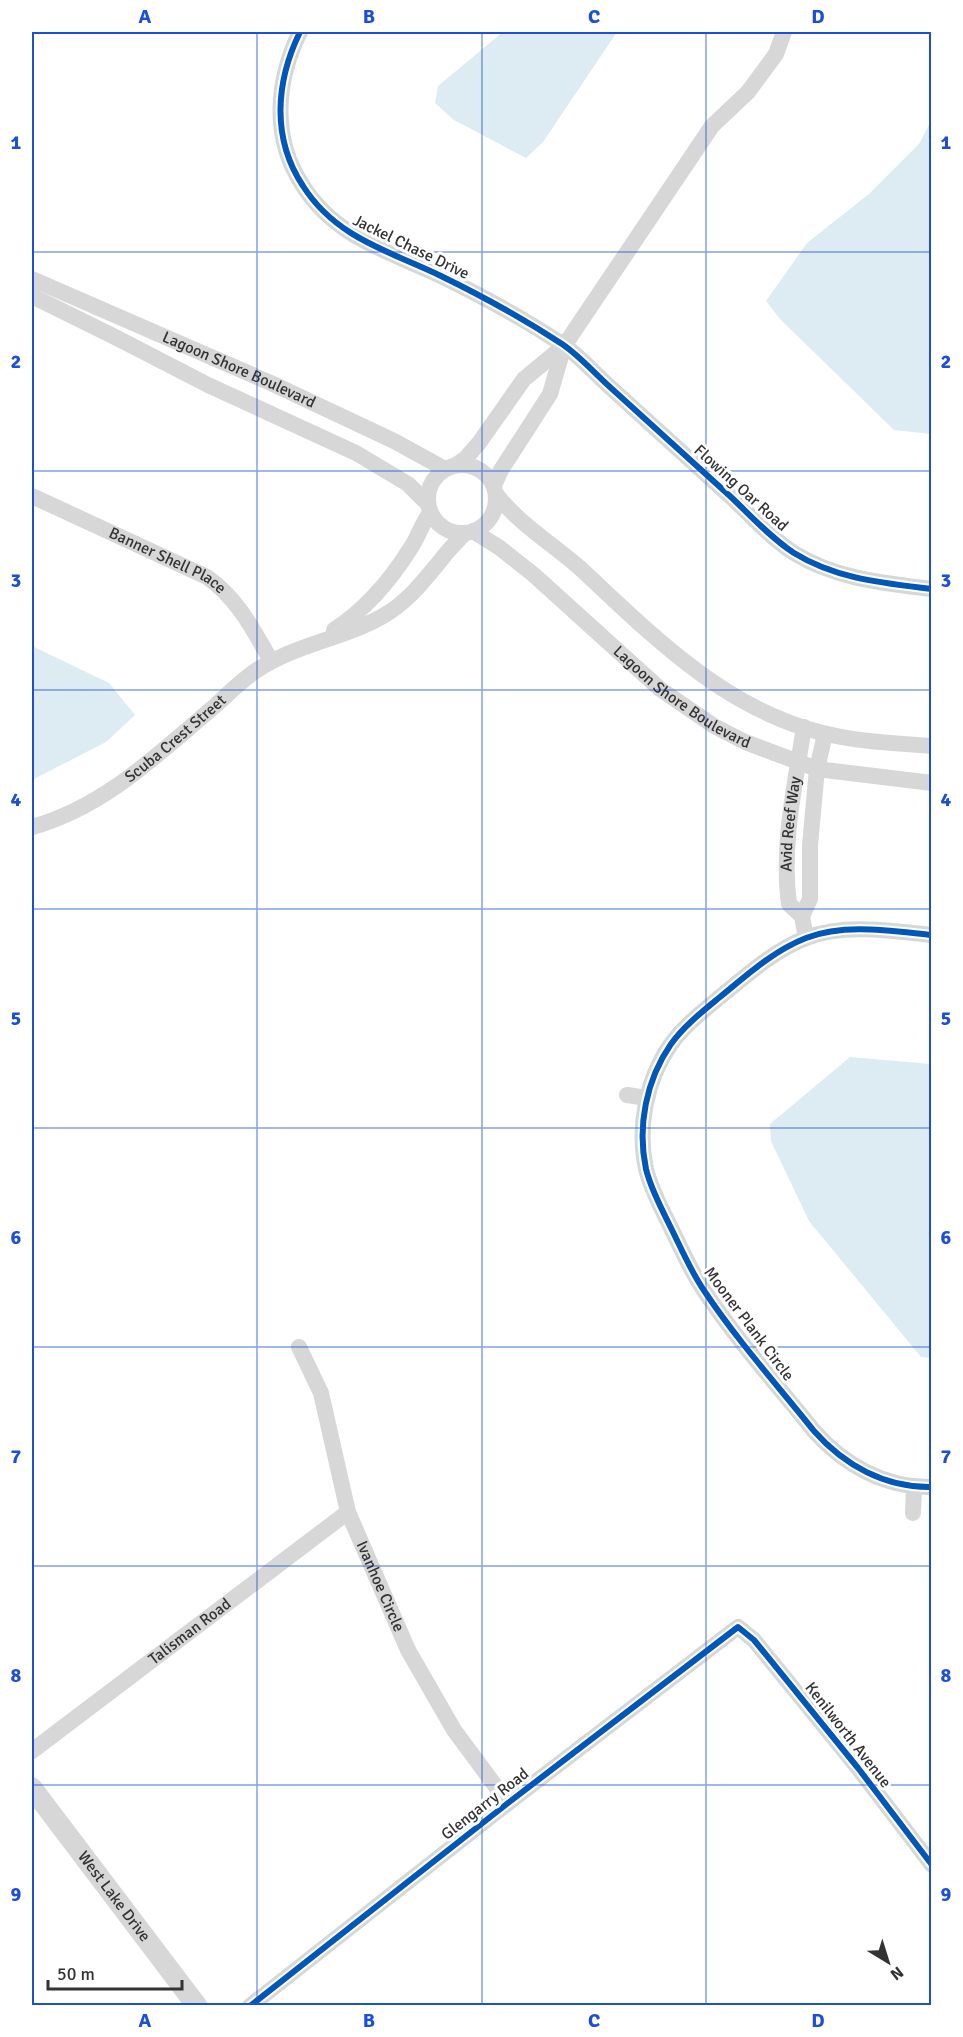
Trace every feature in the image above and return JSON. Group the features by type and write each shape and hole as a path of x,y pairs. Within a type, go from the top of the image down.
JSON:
{"street":[{"name":"Jackel Chase Drive","path":"300,32 282,78 280,94 282,126 286,150 297,175 322,211 345,230 483,298 564,346"},
{"path":"564,346 550,394 501,470 495,490 493,512 488,520 469,532 455,532 436,522 429,508 431,483 465,459 524,379 564,346 712,126 748,92 776,54 784,32"},
{"name":"Lagoon Shore Boulevard","path":"32,279 282,388 451,467"},
{"name":"Lagoon Shore Boulevard","path":"32,296 208,385 356,453 408,484 429,508"},
{"name":"Flowing Oar Road","path":"564,346 793,552 844,575 871,582 932,589"},
{"path":"451,467 465,464 482,471 495,490"},
{"name":"Lagoon Shore Boulevard","path":"495,490 508,508 571,560 684,663 733,696 825,734 860,740 932,746"},
{"name":"Banner Shell Place","path":"32,496 207,577 235,602 271,661"},
{"name":"Scuba Crest Street","path":"313,643 353,617 380,591 411,549 429,508"},
{"name":"Lagoon Shore Boulevard","path":"469,532 500,548 534,575 632,665 684,708 745,742 817,770 932,783"},
{"name":"Scuba Crest Street","path":"32,827 72,812 109,792 241,682 271,661 364,625 396,608 417,590 469,532"},
{"name":"Avid Reef Way","path":"802,916 789,904 787,874 793,803 804,727"},
{"name":"Avid Reef Way","path":"806,938 802,916 810,898 810,845 817,770 825,734"},
{"name":"Mooner Plank Circle","path":"932,935 866,929 824,933 806,938 777,953 757,967 684,1029 671,1044 661,1061 647,1098 643,1137 647,1172 660,1206 704,1291 827,1446 842,1459 882,1479 914,1486 932,1487"},
{"path":"627,1095 647,1098"},
{"name":"Ivanhoe Circle","path":"299,1347 321,1393 348,1512 408,1650 454,1730 508,1803"},
{"path":"912,1513 914,1486"},
{"name":"Talisman Road","path":"32,1751 348,1512"},
{"name":"Glengarry Road","path":"250,2006 508,1803 738,1627"},
{"name":"Kenilworth Avenue","path":"738,1627 754,1640 858,1768 932,1865"},
{"name":"West Lake Drive","path":"32,1788 197,2006"}],"shaded area":[{"path":"503,32 617,32 543,142 526,158 454,120 435,103 438,86"},
{"path":"931,121 931,434 894,430 780,319 766,301 807,243 869,194 919,144"},
{"path":"32,646 109,683 135,715 106,742 32,780"},
{"path":"850,1057 931,1064 931,1358 921,1357 809,1221 771,1141 770,1124"}],"cycle path":[{"path":"300,32 286,70 282,90 280,109 282,129 293,168 316,204 331,218 347,231 365,241 503,308 569,349 769,534 794,553 826,569 843,574 878,582 932,589"},
{"path":"932,935 868,929 821,933 794,943 771,957 700,1013 671,1044 655,1073 643,1120 643,1153 646,1169 660,1207 695,1277 730,1328 814,1431 838,1454 882,1479 932,1487"},
{"path":"250,2006 508,1803 738,1627 754,1640 858,1768 932,1865"}]}
